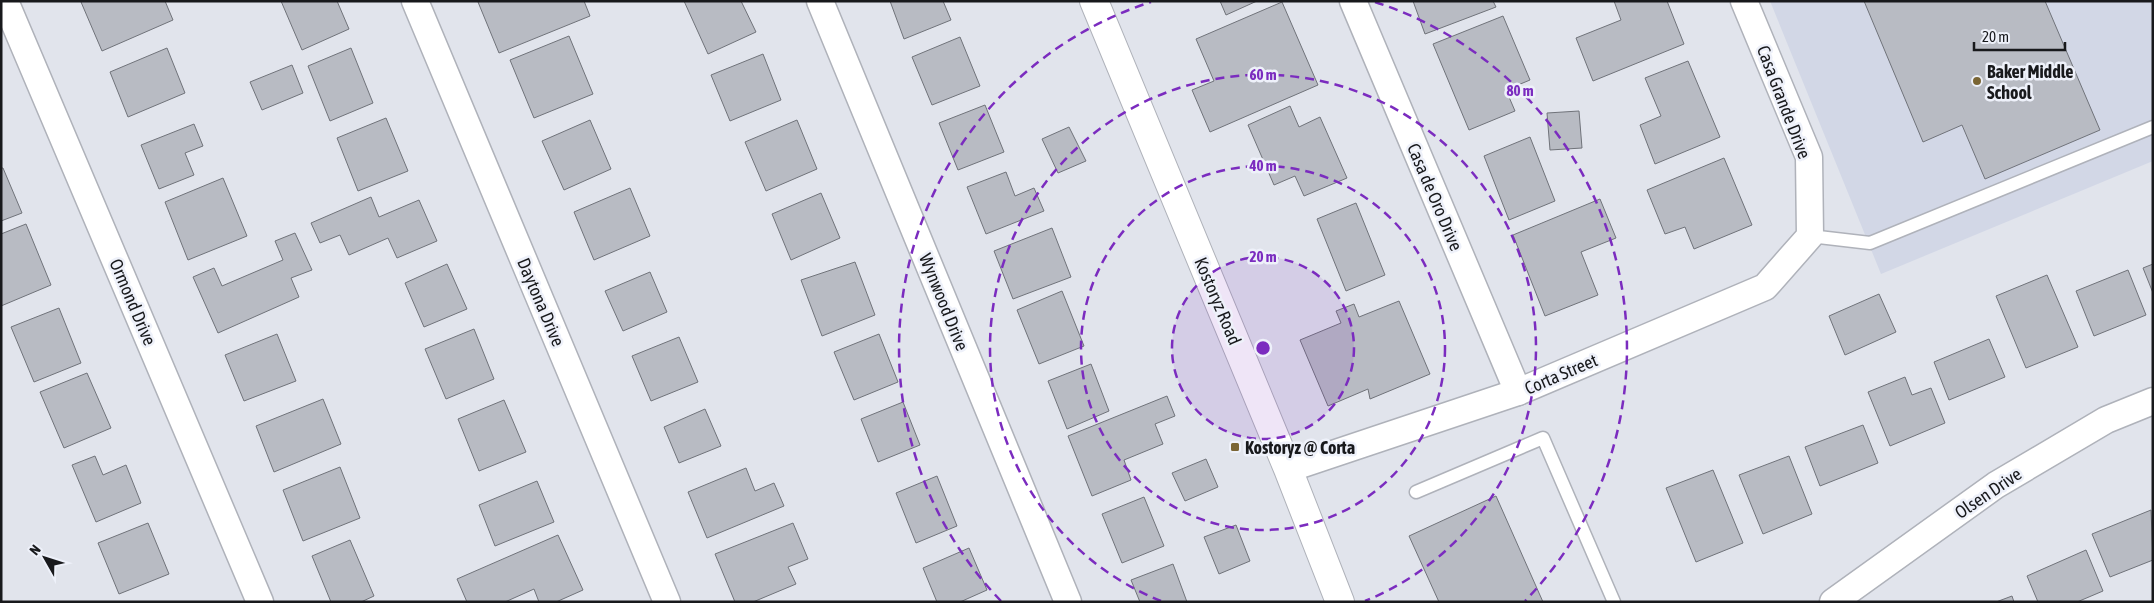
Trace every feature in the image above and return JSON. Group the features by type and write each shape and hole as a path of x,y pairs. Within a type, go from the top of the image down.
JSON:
{"main road":[{"name":"Kostoryz Road","path":"1094,1 1288,470 1340,602"}],"street":[{"name":"Ormond Drive","path":"5,1 260,602"},
{"name":"Daytona Drive","path":"415,1 667,602"},
{"name":"Wynwood Drive","path":"820,1 1068,602"},
{"name":"Casa de Oro Drive","path":"1353,1 1518,392"},
{"name":"Casa Grande Drive","path":"1744,1 1809,158 1810,236"},
{"name":"Corta Street","path":"1288,470 1518,392 1766,287 1810,236"},
{"name":"Olsen Drive","path":"1833,602 1996,485 2106,420 2153,402"}],"lane":[{"path":"1810,236 1870,243 2153,127"},
{"path":"1416,492 1543,438 1614,602"}],"shaded area":[{"name":"Baker Middle School","path":"1770,1 2153,1 2153,161 1881,274"}],"building":[{"path":"165,1 173,20 102,51 81,2"},
{"path":"281,1 337,1 349,29 302,50"},
{"path":"584,1 590,16 499,53 478,2"},
{"path":"684,1 741,1 756,32 708,54"},
{"path":"890,1 943,1 951,20 904,39"},
{"path":"1220,1 1257,1 1226,15"},
{"path":"1413,1 1493,1 1496,7 1425,34"},
{"path":"1614,1 1667,1 1684,44 1593,81 1576,38 1621,20"},
{"path":"1864,1 2045,1 2100,130 1985,179 1962,125 1923,142"},
{"path":"1282,2 1318,85 1210,132 1192,90 1214,81 1196,39"},
{"path":"1503,16 1530,80 1506,90 1515,111 1469,130 1433,44"},
{"path":"569,36 593,94 534,118 510,60"},
{"path":"960,37 980,86 932,105 912,57"},
{"path":"167,48 185,93 128,117 110,72"},
{"path":"351,48 373,103 330,121 308,66"},
{"path":"763,54 781,100 730,121 711,75"},
{"path":"1688,61 1720,137 1655,164 1640,125 1661,116 1645,78"},
{"path":"292,65 303,93 262,110 250,82"},
{"path":"985,105 1004,152 958,170 939,123"},
{"path":"1290,106 1299,127 1320,117 1347,178 1304,196 1295,176 1274,185 1248,125"},
{"path":"1579,111 1582,148 1550,150 1547,113"},
{"path":"386,118 408,171 358,191 337,138"},
{"path":"590,120 611,169 564,190 542,141"},
{"path":"797,120 817,169 766,191 745,142"},
{"path":"194,124 203,146 185,153 194,175 159,189 141,145"},
{"path":"1069,127 1086,161 1058,173 1042,139"},
{"path":"1530,137 1555,201 1509,220 1484,156"},
{"path":"1724,158 1752,225 1694,249 1685,227 1665,234 1647,190"},
{"path":"1,168 3,168 22,213 1,221"},
{"path":"1006,172 1015,196 1034,188 1044,211 986,234 967,187"},
{"path":"223,178 247,236 188,260 165,202"},
{"path":"630,188 650,236 594,260 574,212"},
{"path":"821,193 840,238 791,260 772,214"},
{"path":"371,197 379,217 419,200 437,241 397,258 388,238 349,255 340,235 320,243 311,223"},
{"path":"1600,199 1616,238 1581,252 1598,295 1545,316 1513,235"},
{"path":"1356,203 1385,275 1346,291 1317,219"},
{"path":"26,224 51,285 1,306 1,234"},
{"path":"1052,228 1071,277 1013,299 994,251"},
{"path":"295,233 312,270 291,278 299,297 218,333 193,277 214,268 222,286 283,260 275,241"},
{"path":"855,262 875,315 822,336 801,280"},
{"path":"447,264 467,309 424,327 405,283"},
{"path":"2153,264 2153,293 2143,268"},
{"path":"2128,270 2146,315 2094,336 2076,291"},
{"path":"650,272 667,312 623,331 605,291"},
{"path":"2047,275 2078,347 2026,368 1996,296"},
{"path":"1062,291 1084,346 1039,364 1017,310"},
{"path":"1879,294 1896,332 1845,355 1829,316"},
{"path":"1399,301 1430,374 1370,399 1368,389 1328,406 1300,340 1341,323 1336,311 1354,304 1359,317"},
{"path":"59,308 81,363 34,382 11,327"},
{"path":"474,329 494,379 446,399 425,349"},
{"path":"277,334 296,381 244,401 225,355"},
{"path":"879,334 898,382 854,400 834,352"},
{"path":"679,337 698,382 651,401 632,356"},
{"path":"1989,339 2005,377 1949,400 1934,362"},
{"path":"1091,364 1109,411 1067,429 1048,381"},
{"path":"87,373 111,428 64,448 40,392"},
{"path":"1905,377 1912,395 1931,388 1945,423 1890,446 1868,392"},
{"path":"1167,396 1175,416 1155,424 1163,444 1124,460 1131,480 1092,496 1068,436"},
{"path":"323,399 341,444 274,472 256,426"},
{"path":"504,400 526,452 479,471 458,419"},
{"path":"903,402 920,445 878,462 861,419"},
{"path":"705,409 721,446 679,463 664,427"},
{"path":"1863,425 1878,463 1820,486 1805,447"},
{"path":"95,456 103,475 126,465 141,503 96,522 72,465"},
{"path":"1789,456 1812,514 1763,534 1739,475"},
{"path":"1206,459 1218,487 1185,501 1172,473"},
{"path":"340,467 360,518 303,541 283,490"},
{"path":"746,468 755,491 774,483 784,506 707,538 688,492"},
{"path":"1713,470 1743,543 1696,562 1666,488"},
{"path":"937,476 957,526 916,543 896,493"},
{"path":"537,481 554,522 495,546 479,505"},
{"path":"1496,496 1543,602 1439,602 1409,536"},
{"path":"1144,497 1164,546 1122,563 1102,514"},
{"path":"2151,510 2153,560 2110,577 2092,534"},
{"path":"148,523 169,574 119,594 98,543"},
{"path":"793,523 808,559 788,567 796,584 753,602 735,602 715,554"},
{"path":"1236,525 1250,561 1219,574 1204,537"},
{"path":"558,535 583,590 556,602 539,602 534,589 505,602 467,602 457,579"},
{"path":"350,540 374,596 361,602 331,602 312,556"},
{"path":"969,548 987,590 960,602 937,602 923,568"},
{"path":"2086,550 2103,591 2077,602 2038,602 2027,576"},
{"path":"1173,564 1187,602 1140,602 1131,580"},
{"path":"2012,596 2014,602 1996,602"}],"place":[{"name":"Baker Middle School","path":"1977,81"},
{"name":"Kostoryz @ Corta","path":"1235,447"}]}
